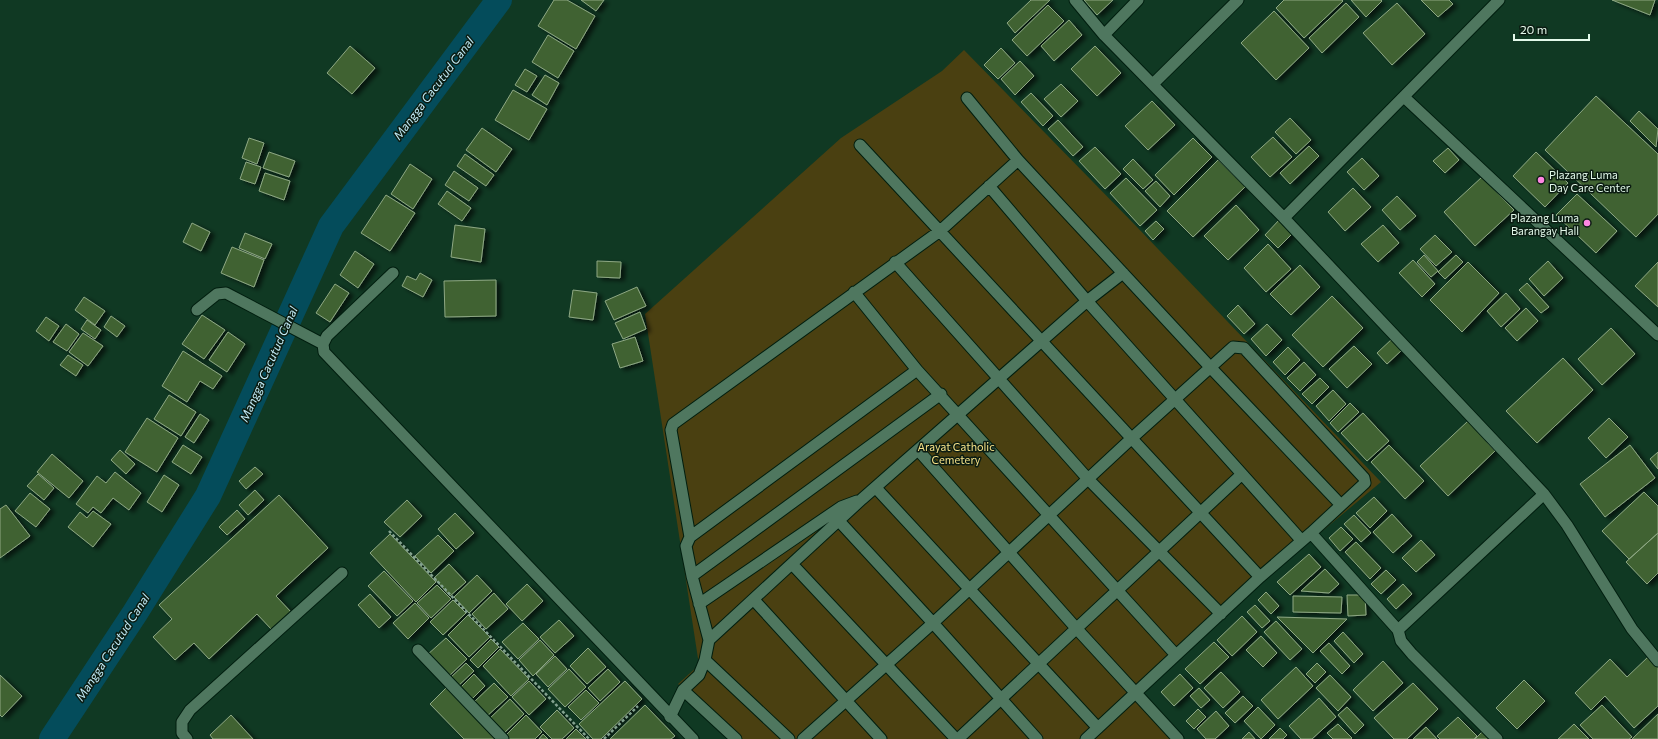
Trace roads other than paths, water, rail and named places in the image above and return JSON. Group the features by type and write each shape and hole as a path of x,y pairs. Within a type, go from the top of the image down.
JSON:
{"street":[{"path":"1075,0 1104,35 1284,218 1544,494 1567,525 1632,629 1657,657"},
{"path":"1104,35 1138,0"},
{"path":"1153,84 1238,0"},
{"path":"1284,218 1499,0"},
{"path":"1404,96 1658,335"},
{"path":"967,98 1018,160 1211,368 1341,505"},
{"path":"860,145 1260,577"},
{"path":"690,537 670,430 673,424 895,262 940,231 1018,160"},
{"path":"989,186 1087,301 1302,541"},
{"path":"895,262 998,380 1088,479 1220,614"},
{"path":"393,273 327,336 323,344 324,352 670,717 693,739"},
{"path":"709,640 862,499 1087,301 1123,273"},
{"path":"854,292 918,370 959,414 1048,516 1176,655"},
{"path":"197,310 217,294 226,293 247,302 323,344"},
{"path":"803,739 933,623 1132,438 1233,347 1244,348 1364,478 1365,483 1311,533 1260,577 1086,739"},
{"path":"670,717 683,690 699,675 705,660 709,640 692,576 686,546 690,537 918,370"},
{"path":"692,576 941,394"},
{"path":"918,450 1177,739"},
{"path":"792,564 885,665 957,739 1242,474"},
{"path":"876,488 1098,728"},
{"path":"1398,630 1404,622 1544,494"},
{"path":"699,604 842,507 862,499"},
{"path":"839,521 1037,739"},
{"path":"1311,533 1398,630 1400,641 1497,739"},
{"path":"187,739 182,733 182,722 190,710 342,573"},
{"path":"754,600 881,739"},
{"path":"418,650 503,739"},
{"path":"705,660 789,739"},
{"path":"683,690 736,739"}],"waterway":[{"name":"Mangga Cacutud Canal","path":"52,739 135,613 208,496 331,226 499,0"}],"place":[{"name":"Plazang Luma Day Care Center","path":"1541,180"},
{"name":"Plazang Luma Barangay Hall","path":"1587,223"}],"park label":[{"name":"Arayat Catholic Cemetery","path":"956,452"}]}
